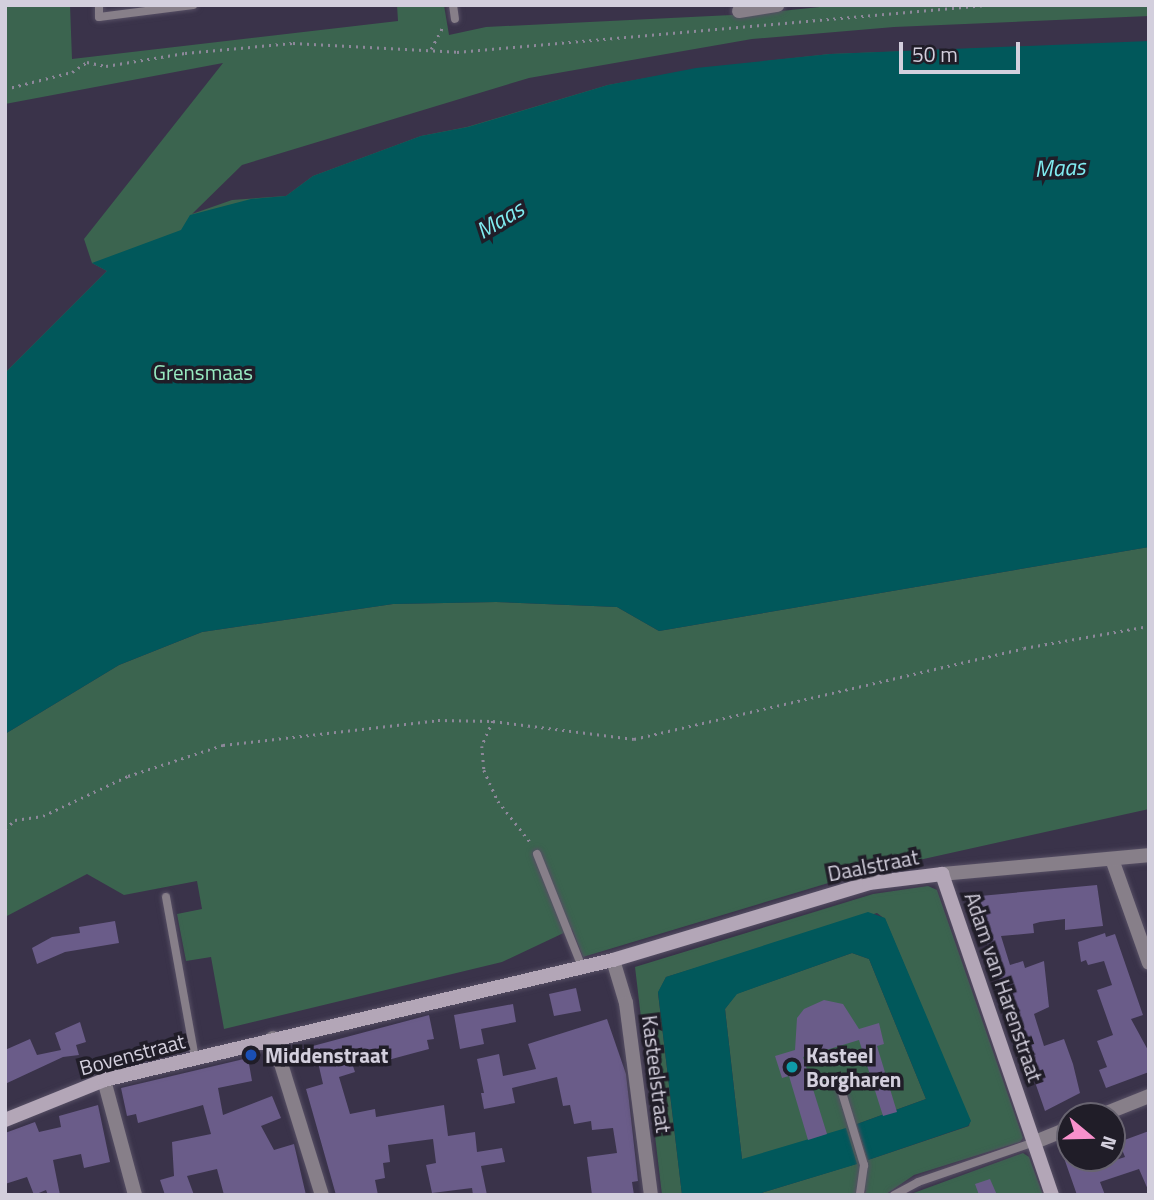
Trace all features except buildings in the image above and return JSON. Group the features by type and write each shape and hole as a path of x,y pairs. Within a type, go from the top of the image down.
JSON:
{"street":[{"path":"739,11 778,5"},
{"name":"Daalstraat","path":"613,960 869,883 942,874 1113,862 1149,855"},
{"path":"1113,862 1149,963"},
{"name":"Adam van Harenstraat","path":"942,874 1052,1195"},
{"path":"322,1195 273,1038 613,960"},
{"name":"Kasteelstraat","path":"613,960 626,1003 651,1195"},
{"name":"Bovenstraat","path":"5,1120 104,1080 273,1038"},
{"path":"104,1080 135,1195"},
{"path":"1126,1105 1149,1096"},
{"path":"1035,1142 1056,1134"}],"lane":[{"path":"99,5 99,17 193,5"},
{"path":"537,854 582,967"},
{"path":"166,897 195,1058"},
{"path":"840,1086 864,1162 865,1184 860,1195"},
{"path":"894,1195 918,1182 1035,1142"}],"path":[{"path":"5,89 72,72 87,62 106,66 185,53 293,43 457,52 986,5"},
{"path":"431,49 454,12"},
{"path":"5,829 15,820 43,816 85,793 215,747 389,723 494,720 634,739 1024,648 1149,626"},
{"path":"494,720 482,746 484,770 498,801 522,827 537,854"}],"green space":[{"name":"Grensmaas","path":"5,5 70,5 72,59 398,21 397,5 444,5 449,35 486,27 752,14 839,5 1149,5 1149,16 894,27 752,39 529,78 242,165 192,214 232,200 286,196 313,176 421,136 467,127 608,85 696,69 830,54 1149,42 5,692 5,373 107,271 92,263 84,239 223,63 5,104"},
{"path":"1149,547 1149,809 865,872 583,957 572,929 502,962 224,1029 211,957 186,961 177,914 202,909 197,881 124,895 87,874 5,917 5,734 119,665 202,632 393,604 496,602 617,607 659,631"},
{"path":"928,886 937,890 1023,1138 1020,1142 914,1175 885,1195 864,1195 866,1190 850,1195 755,1195 856,1164 742,1159 725,1009 736,994 852,953 869,959 926,1099 857,1124 868,1160 969,1126 970,1121 885,919 877,913 666,977 658,993 682,1195 662,1195 635,967 873,894"},
{"path":"1023,1153 1029,1157 1043,1195 908,1195"}],"water":[{"name":"Maas","path":"1149,41 1149,547 659,631 617,607 496,602 393,604 202,632 119,665 5,734 5,373 107,271 92,263 181,230 190,215 251,199 286,196 313,176 421,136 468,127 608,85 696,68 830,54"},
{"path":"868,912 885,918 971,1121 968,1126 868,1160 857,1124 926,1099 869,959 852,953 737,994 725,1009 742,1159 846,1128 857,1164 755,1195 682,1195 658,992 666,977"}],"place":[{"name":"Middenstraat","path":"251,1055"},
{"name":"Kasteel Borgharen","path":"792,1067"}]}
